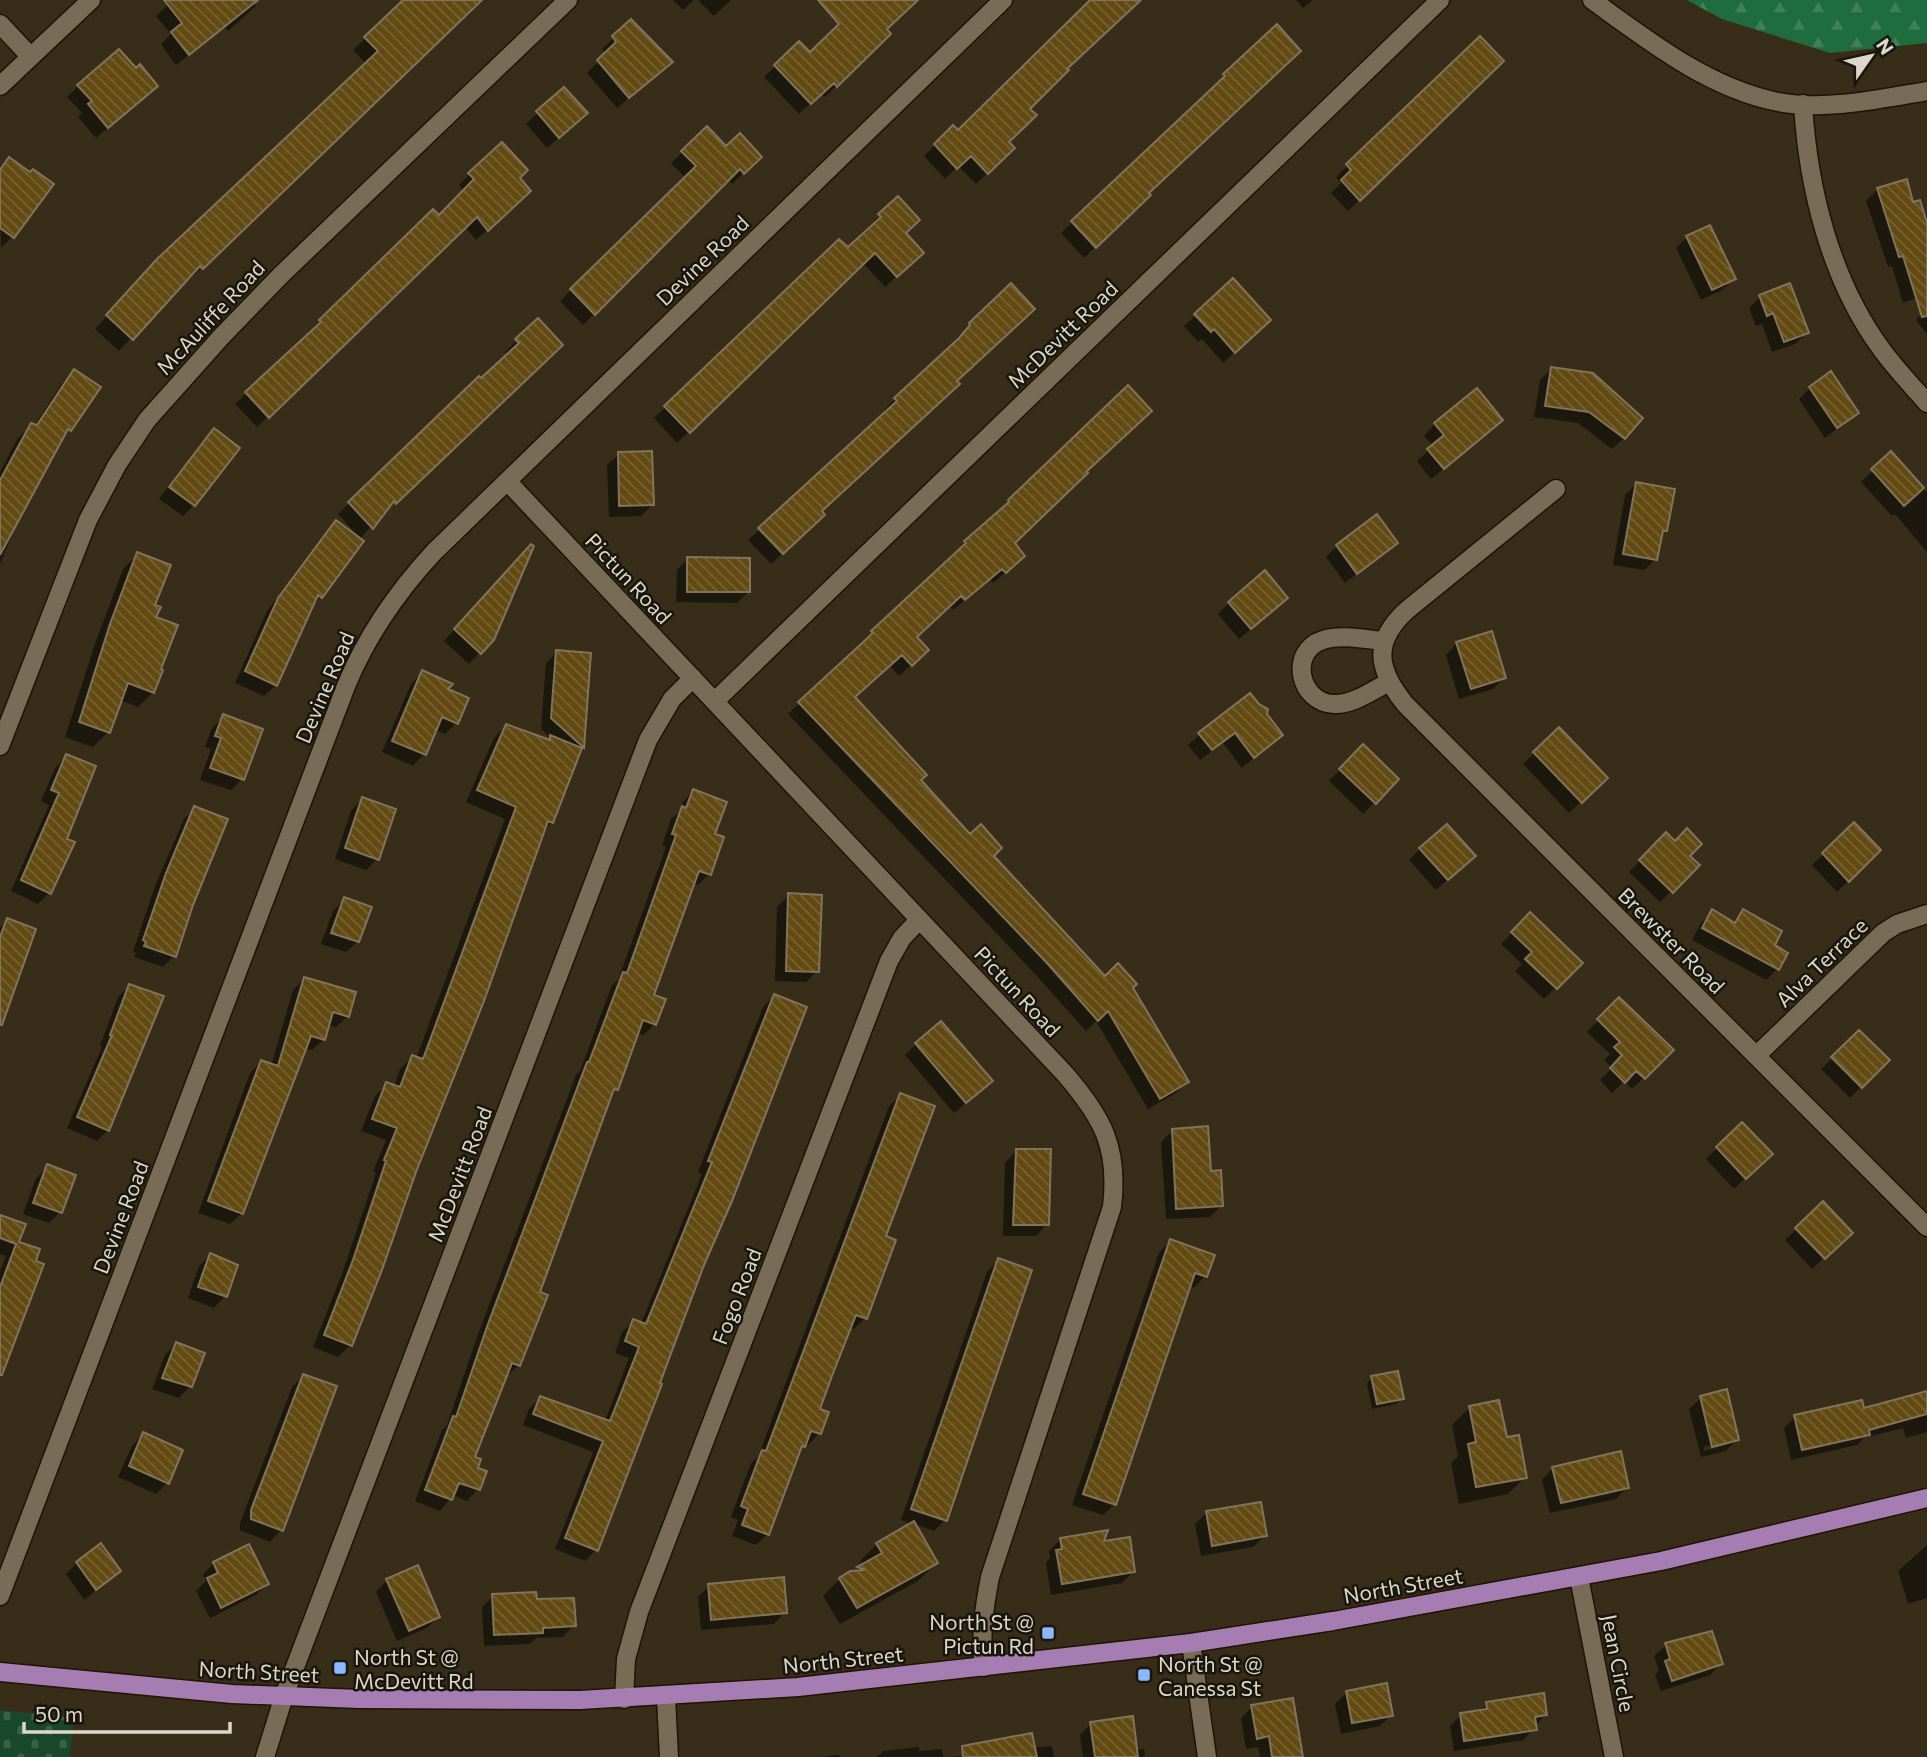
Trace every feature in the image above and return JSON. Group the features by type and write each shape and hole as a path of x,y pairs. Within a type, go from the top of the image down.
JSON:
{"main road":[{"name":"North Street","path":"0,1672 284,1696 452,1701 624,1699 798,1688 1191,1643 1333,1621 1674,1558 1927,1498"}],"street":[{"path":"0,86 91,0"},
{"name":"McAuliffe Road","path":"0,746 88,520 117,465 147,420 282,274 568,0"},
{"name":"Devine Road","path":"0,1596 355,664 378,622 434,552 1001,0"},
{"name":"McDevitt Road","path":"715,701 1440,0"},
{"path":"1592,0 1670,55 1713,79 1757,97 1804,104 1860,100 1927,90"},
{"path":"0,24 30,56"},
{"path":"1804,104 1812,178 1828,238 1847,288 1882,350 1927,403"},
{"name":"Pictun Road","path":"507,481 1065,1074 1092,1106 1107,1135 1115,1169 1112,1207 990,1577 983,1612 984,1667"},
{"path":"1389,681 1357,698 1335,704 1314,698 1301,676 1301,664 1312,645 1323,640 1336,637 1383,641 1388,629 1407,610 1556,489"},
{"name":"Brewster Road","path":"1383,641 1382,655 1389,681 1405,704 1927,1227"},
{"name":"McDevitt Road","path":"265,1757 284,1696 648,740 672,699 693,678"},
{"name":"Alva Terrace","path":"1756,1056 1875,939 1898,924 1927,914"},
{"name":"Fogo Road","path":"624,1699 626,1659 639,1612 890,961 902,938 919,920"},
{"name":"Jean Circle","path":"1579,1577 1614,1757"},
{"path":"1191,1643 1207,1757"},
{"path":"666,1697 669,1757"}],"green space":[{"path":"1687,0 1927,0 1927,43 1830,53 1722,19"},
{"path":"0,1710 74,1718 70,1757 0,1757"}],"building":[{"path":"164,0 258,0 189,55 171,32 182,23"},
{"path":"403,0 482,0 203,269 200,266 133,340 106,315 157,259 378,51 364,37"},
{"path":"818,0 918,0 887,29 891,34 837,87 834,83 811,104 774,65 799,41 810,52 839,24"},
{"path":"1090,0 1141,0 1067,69 1069,70 1030,109 1037,115 1009,142 1015,148 988,174 971,156 957,169 934,144 953,125 958,130"},
{"path":"631,19 673,62 629,98 597,60 616,42 612,36"},
{"path":"1277,24 1301,51 1149,193 1151,195 1096,248 1071,221"},
{"path":"1480,36 1504,61 1360,201 1341,180 1351,170 1346,164"},
{"path":"119,49 136,68 140,64 158,86 108,128 88,104 92,101 77,85"},
{"path":"564,87 588,113 559,138 536,111"},
{"path":"707,126 726,146 740,133 762,157 744,174 740,169 595,315 570,289 696,166 681,151"},
{"path":"502,142 528,170 520,178 531,191 488,231 477,217 269,418 245,392 321,322 319,320 433,209 439,215 474,179 468,173"},
{"path":"9,157 54,184 14,238 0,228 0,170"},
{"path":"1907,179 1913,202 1920,200 1927,223 1927,316 1922,317 1903,256 1899,257 1877,188"},
{"path":"898,196 920,220 906,233 924,253 897,277 875,253 690,433 664,406 839,239 848,247 881,217 878,214"},
{"path":"1710,225 1736,279 1712,290 1686,236"},
{"path":"1233,278 1271,320 1235,353 1214,329 1211,332 1194,314"},
{"path":"1011,283 1035,309 957,381 960,384 822,511 825,515 783,554 758,528 897,401 894,398 959,338 969,323"},
{"path":"1790,283 1809,333 1784,342 1773,313 1767,316 1759,295"},
{"path":"538,318 563,345 396,504 394,501 373,529 348,502 479,376 481,378 519,343 515,339"},
{"path":"1551,367 1593,373 1643,418 1625,439 1589,412 1545,406"},
{"path":"74,369 101,387 71,431 68,429 0,555 0,480 31,423 37,425"},
{"path":"1831,371 1859,413 1837,428 1809,387"},
{"path":"1128,385 1152,411 1015,543 1025,556 1006,573 1002,569 965,600 961,596 917,637 929,650 912,666 902,655 855,697 927,775 921,780 970,834 981,824 1002,848 994,856 1105,976 1118,963 1137,984 1133,988 1189,1082 1160,1099 1108,1011 1098,1021 1047,963 798,702 873,633 871,631 966,543 964,541 1009,502 1008,500"},
{"path":"1477,388 1503,420 1444,469 1427,449 1444,435 1434,423"},
{"path":"214,428 240,448 195,506 169,487"},
{"path":"652,451 654,505 619,506 618,452"},
{"path":"1891,451 1924,488 1904,506 1871,469"},
{"path":"1636,482 1675,489 1667,531 1663,531 1657,560 1623,554"},
{"path":"1377,514 1398,543 1357,574 1336,545"},
{"path":"336,520 364,541 322,598 318,595 277,686 245,671 278,598"},
{"path":"531,544 534,546 494,640 481,654 454,629"},
{"path":"137,552 171,565 155,605 161,607 156,617 178,625 154,693 128,683 110,733 79,722 110,624"},
{"path":"687,557 750,558 750,592 687,592"},
{"path":"1265,570 1288,598 1251,629 1228,602"},
{"path":"1492,631 1506,678 1471,689 1456,642"},
{"path":"556,650 591,653 584,748 551,718"},
{"path":"422,670 453,684 448,689 469,698 458,724 442,717 426,755 392,741"},
{"path":"1250,693 1259,704 1268,709 1267,714 1283,735 1254,758 1235,733 1212,750 1198,733"},
{"path":"223,714 263,729 244,780 210,768 221,738 215,736"},
{"path":"506,724 550,740 550,735 582,748 553,823 548,821 484,1001 416,1172 352,1346 324,1335 353,1260 386,1161 384,1160 397,1128 372,1119 386,1082 400,1087 412,1055 423,1059 516,807 477,790"},
{"path":"1559,727 1608,778 1582,803 1533,752"},
{"path":"1363,744 1399,779 1376,804 1339,769"},
{"path":"66,754 96,766 67,839 75,842 51,894 21,880 59,793 51,790"},
{"path":"693,789 727,802 715,834 724,837 711,875 699,871 654,995 666,999 656,1025 643,1020 618,1090 614,1089 540,1292 548,1295 520,1366 512,1363 475,1457 481,1459 478,1468 487,1471 480,1490 459,1483 452,1500 425,1490 453,1416 456,1417 488,1324 587,1062 623,972 627,973 676,835 672,834 682,806 686,808"},
{"path":"362,797 396,809 379,860 345,848"},
{"path":"194,806 228,819 193,905 176,957 144,946 146,942 143,940 166,873"},
{"path":"1854,822 1881,850 1849,882 1822,853"},
{"path":"1447,824 1476,856 1448,880 1419,848"},
{"path":"1687,828 1702,844 1690,856 1700,865 1673,893 1639,860 1666,832 1675,841"},
{"path":"788,893 822,895 819,972 786,971"},
{"path":"344,897 372,907 359,942 331,933"},
{"path":"1712,909 1735,923 1743,909 1782,931 1775,945 1788,953 1779,970 1702,928"},
{"path":"1530,912 1583,963 1557,989 1525,959 1532,952 1511,932"},
{"path":"7,918 36,929 0,1025 0,937"},
{"path":"304,977 356,992 349,1017 333,1012 325,1040 311,1036 243,1214 208,1201 261,1060 278,1066"},
{"path":"129,984 164,996 109,1131 77,1117 112,1035"},
{"path":"774,994 807,1007 732,1201 704,1265 598,1551 565,1538 603,1441 533,1414 540,1396 610,1421 639,1347 625,1341 633,1319 646,1324 712,1162 708,1161"},
{"path":"1619,997 1674,1050 1645,1079 1636,1071 1625,1083 1610,1068 1622,1055 1614,1047 1620,1042 1597,1019"},
{"path":"941,1021 993,1081 966,1103 915,1043"},
{"path":"1859,1030 1890,1060 1862,1088 1831,1057"},
{"path":"900,1093 935,1106 886,1236 896,1240 867,1319 856,1315 832,1376 820,1409 829,1412 821,1434 811,1431 805,1447 802,1446 769,1535 742,1525 748,1509 741,1506 762,1450 766,1451"},
{"path":"1742,1122 1773,1154 1746,1179 1716,1147"},
{"path":"1208,1126 1211,1171 1221,1170 1223,1206 1176,1209 1172,1129"},
{"path":"1016,1149 1051,1149 1049,1225 1013,1225"},
{"path":"47,1164 76,1175 62,1213 33,1203"},
{"path":"1823,1201 1853,1233 1825,1259 1795,1228"},
{"path":"0,1215 26,1224 19,1242 40,1249 36,1261 44,1264 2,1375 0,1287 16,1244 0,1238"},
{"path":"1170,1239 1215,1255 1207,1277 1195,1273 1116,1505 1083,1494"},
{"path":"210,1253 238,1265 227,1297 198,1287"},
{"path":"998,1258 1032,1270 947,1521 911,1509"},
{"path":"176,1342 205,1353 192,1387 162,1378"},
{"path":"1398,1371 1404,1399 1377,1404 1371,1376"},
{"path":"303,1374 337,1386 283,1531 251,1519 251,1510"},
{"path":"1727,1389 1739,1440 1712,1447 1700,1396"},
{"path":"1927,1391 1927,1414 1869,1430 1870,1435 1802,1450 1794,1415 1862,1400 1864,1408"},
{"path":"1499,1400 1507,1437 1519,1435 1527,1478 1476,1487 1468,1444 1476,1442 1469,1406"},
{"path":"143,1432 183,1450 169,1484 129,1466"},
{"path":"1621,1451 1629,1488 1561,1503 1552,1467"},
{"path":"1261,1502 1267,1536 1212,1546 1206,1511"},
{"path":"914,1521 938,1563 857,1608 839,1578 850,1571 865,1570 857,1567 882,1553 876,1543"},
{"path":"1108,1530 1104,1541 1130,1537 1135,1572 1062,1584 1056,1550 1062,1549 1060,1538"},
{"path":"101,1543 121,1571 96,1590 76,1562"},
{"path":"249,1544 269,1584 221,1608 207,1578 218,1573 213,1562"},
{"path":"418,1565 440,1617 409,1631 386,1579"},
{"path":"784,1577 787,1613 711,1620 708,1584"},
{"path":"536,1592 537,1599 574,1598 576,1626 543,1628 543,1633 494,1635 492,1594"},
{"path":"1712,1631 1723,1664 1672,1681 1665,1661 1670,1659 1665,1643"},
{"path":"1387,1683 1393,1716 1352,1723 1346,1691"},
{"path":"1544,1693 1547,1715 1535,1717 1537,1730 1464,1741 1460,1713 1487,1709 1486,1702"},
{"path":"1293,1698 1303,1757 1272,1757 1269,1736 1257,1739 1251,1705"},
{"path":"1133,1716 1138,1757 1095,1757 1090,1722"},
{"path":"1032,1733 1037,1757 963,1757 962,1746"}],"place":[{"name":"North St @ Pictun Rd","path":"1048,1633"},
{"name":"North St @ McDevitt Rd","path":"340,1668"},
{"name":"North St @ Canessa St","path":"1144,1675"}]}
